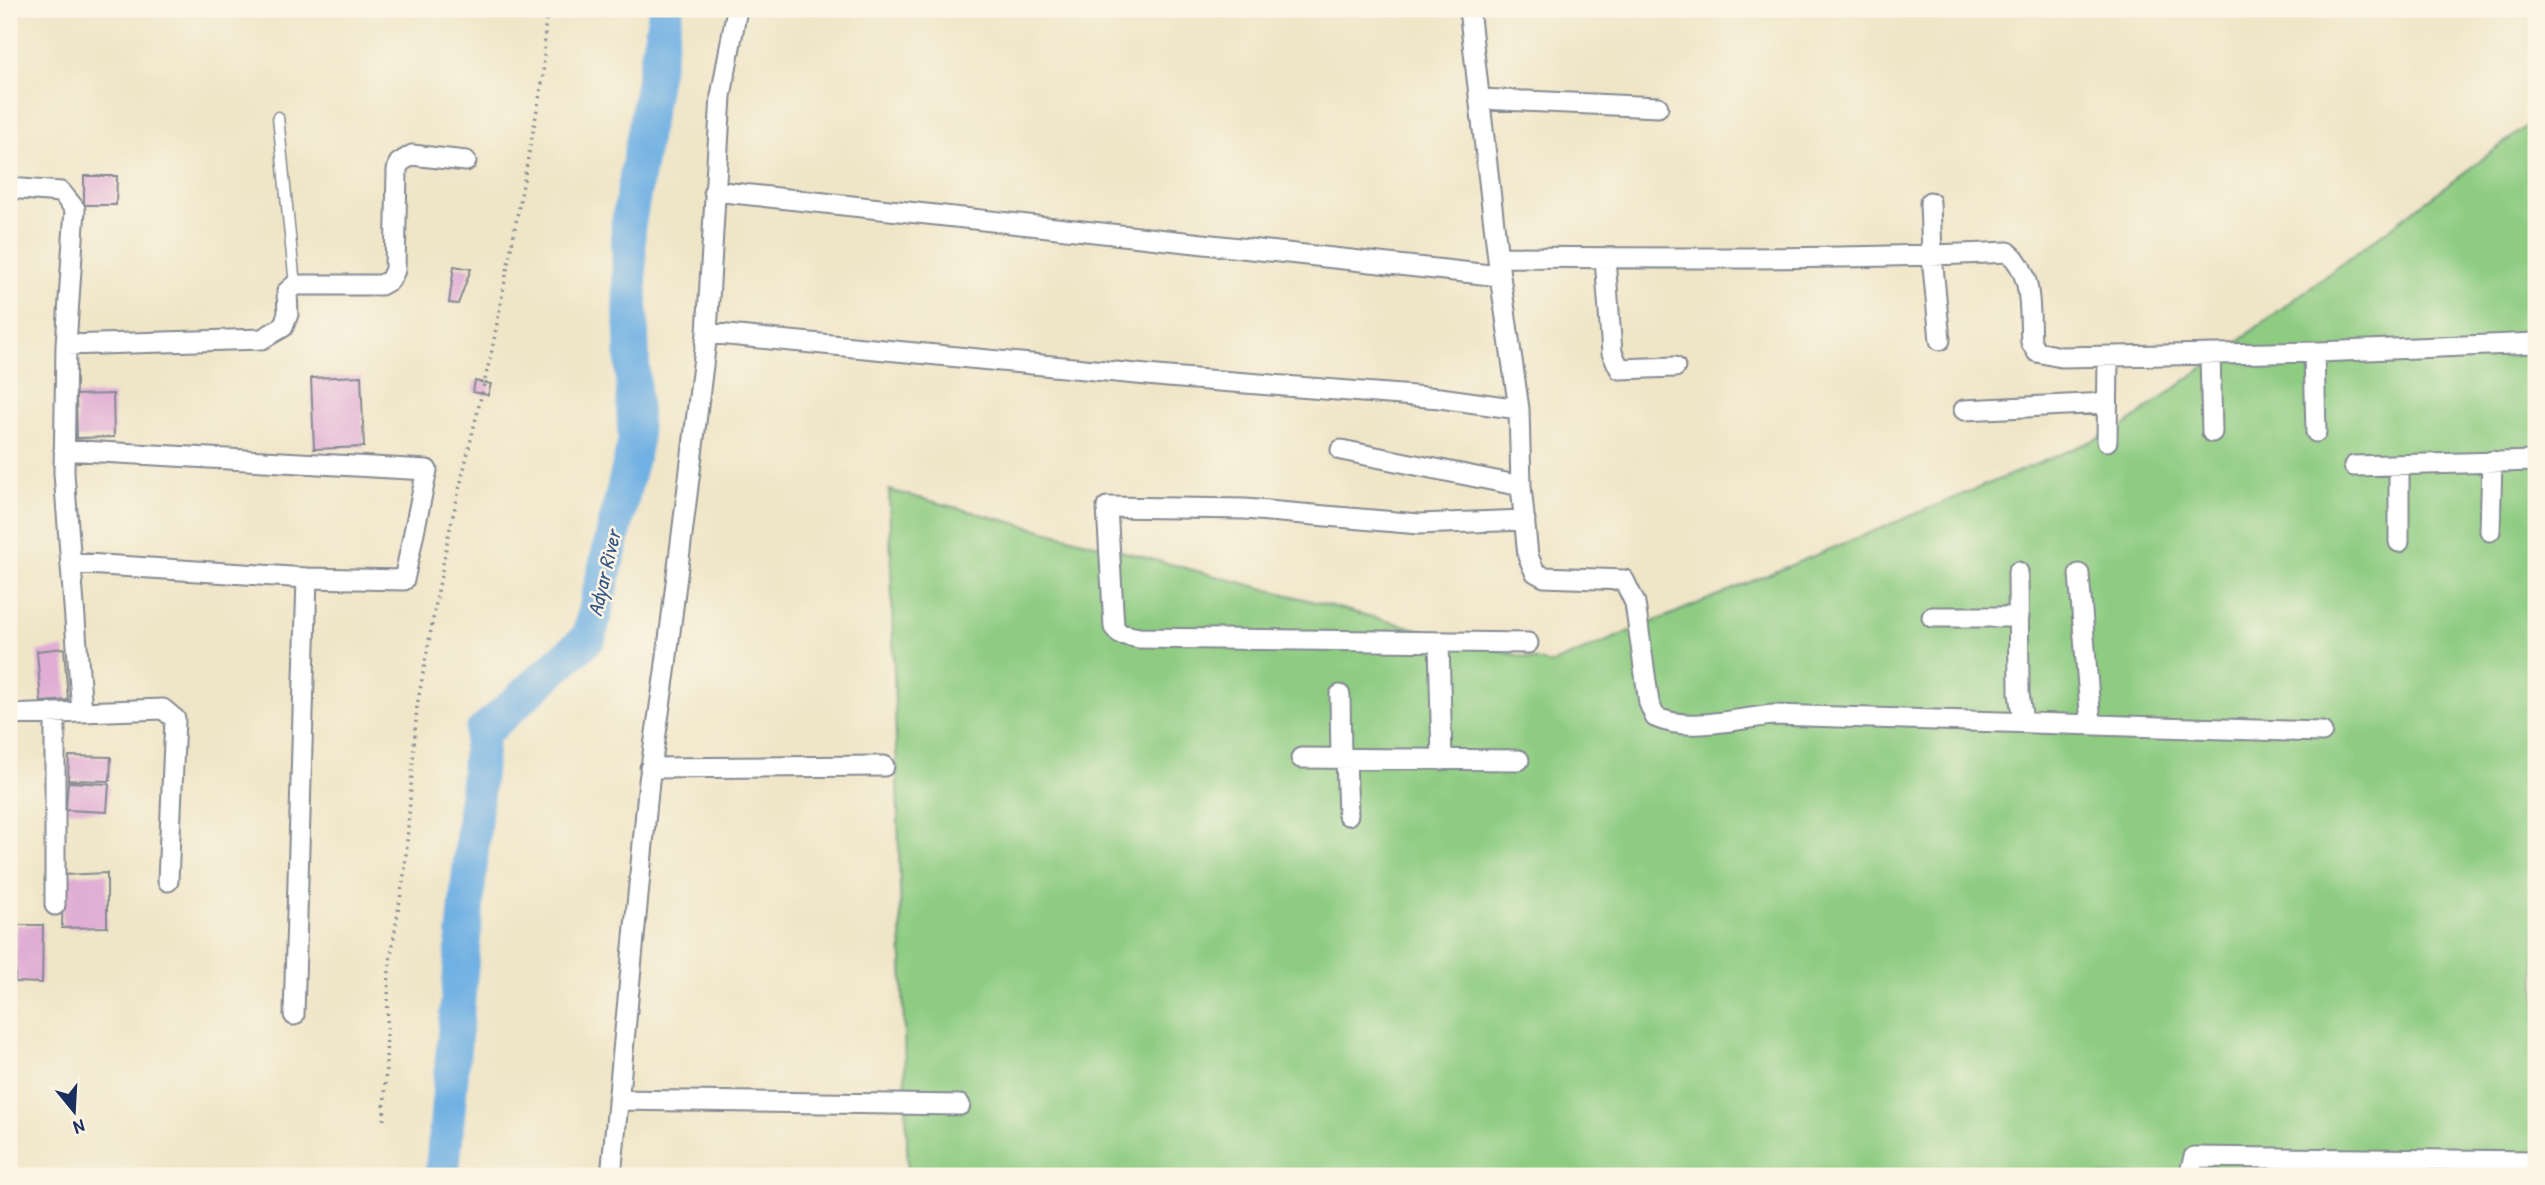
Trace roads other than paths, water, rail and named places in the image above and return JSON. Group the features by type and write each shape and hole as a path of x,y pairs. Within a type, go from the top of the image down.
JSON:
{"street":[{"path":"611,1176 650,768 665,672 706,333 722,96 737,9"},
{"path":"1469,9 1519,409 1521,486 1528,556 1535,572 1544,577 1624,580 1635,603 1649,703 1655,717 1668,723 1712,723 1774,715 2322,732"},
{"path":"1480,99 1658,107"},
{"path":"66,345 262,338 283,327 288,314 287,292 295,285 381,285 390,280 395,270 399,163 412,155 466,161"},
{"path":"9,188 61,192 75,209 66,345 64,473 82,712"},
{"path":"714,191 1500,267 1605,258 1932,256 2008,252 2019,261 2025,274 2031,342 2036,352 2061,357 2314,352 2536,343"},
{"path":"1930,202 1940,340"},
{"path":"1605,258 1612,353 1620,369 1675,367"},
{"path":"706,333 1168,377 1440,398 1519,409"},
{"path":"2314,352 2316,432"},
{"path":"2210,355 2212,432"},
{"path":"2107,441 2108,357"},
{"path":"1964,410 2107,403"},
{"path":"64,450 427,470 404,580 307,578 71,563"},
{"path":"1341,450 1521,486"},
{"path":"2490,531 2492,461"},
{"path":"2354,466 2536,461"},
{"path":"2399,465 2399,542"},
{"path":"1525,520 1419,524 1245,509 1107,507 1114,627 1120,634 1139,638 1528,643"},
{"path":"2018,572 2023,722"},
{"path":"2079,574 2091,724"},
{"path":"294,1015 307,578"},
{"path":"1932,617 2019,617"},
{"path":"1439,642 1442,760"},
{"path":"1340,695 1348,815"},
{"path":"9,715 163,709 174,719 168,881"},
{"path":"55,713 55,905"},
{"path":"1301,758 1519,760"},
{"path":"650,768 884,766"},
{"path":"618,1101 960,1105"},
{"path":"2189,1176 2194,1157 2536,1161"}],"lane":[{"path":"278,117 295,285"}],"waterway":[{"name":"Adyar River","path":"442,1176 482,733 589,637 635,442 628,226 666,9"}]}
